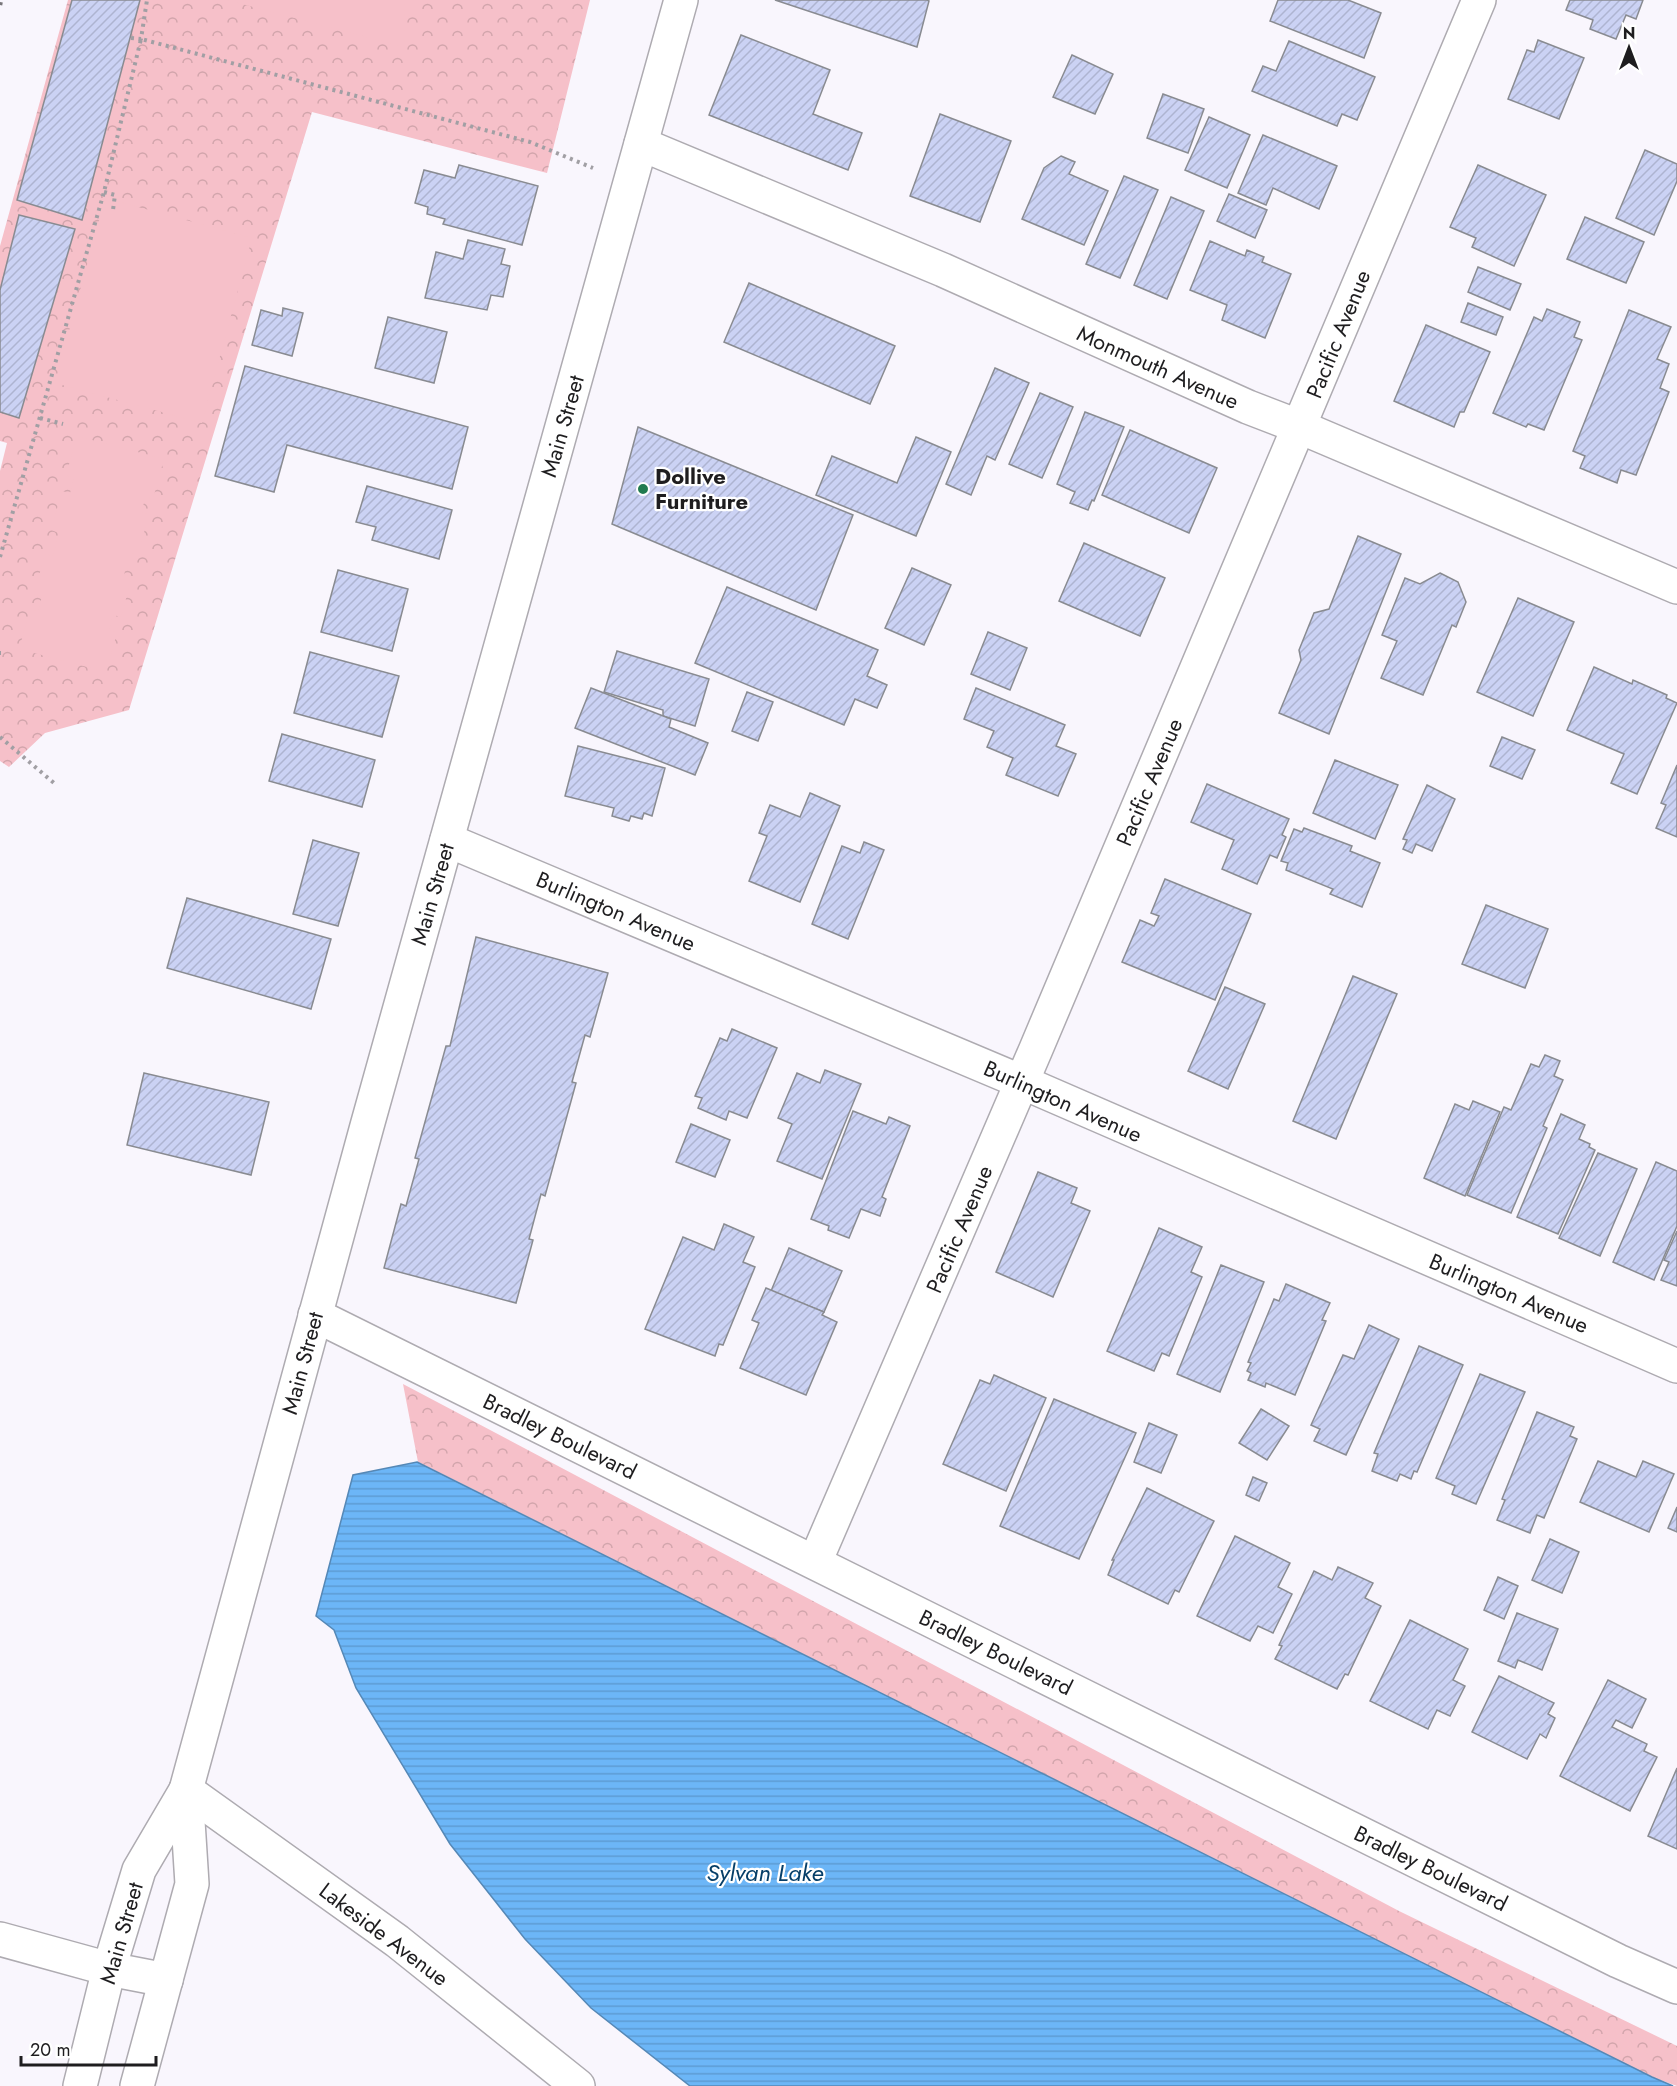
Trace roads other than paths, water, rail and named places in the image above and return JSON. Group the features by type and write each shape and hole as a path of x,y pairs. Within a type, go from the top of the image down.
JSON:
{"street":[{"name":"Main Street","path":"80,2086 109,1969 139,1870 186,1790 315,1315 681,0"},
{"name":"Pacific Avenue","path":"815,1562 1022,1082 1479,0"},
{"name":"Monmouth Avenue","path":"641,144 932,265 1248,407 1677,587"},
{"name":"Burlington Avenue","path":"447,840 1022,1082 1677,1366"},
{"name":"Bradley Boulevard","path":"315,1315 1618,1961 1677,1987"},
{"name":"Main Street","path":"137,2086 192,1884 186,1790"},
{"name":"Lakeside Avenue","path":"186,1790 397,1941 578,2086"},
{"path":"0,1939 109,1969 165,1980"}],"water":[{"name":"Sylvan Lake","path":"417,1462 1673,2086 690,2086 591,2008 525,1939 450,1844 356,1688 334,1630 316,1616 353,1475"}],"railway":[{"path":"0,5 1,0"}],"place":[{"name":"Dollive Furniture","path":"643,489"}]}
